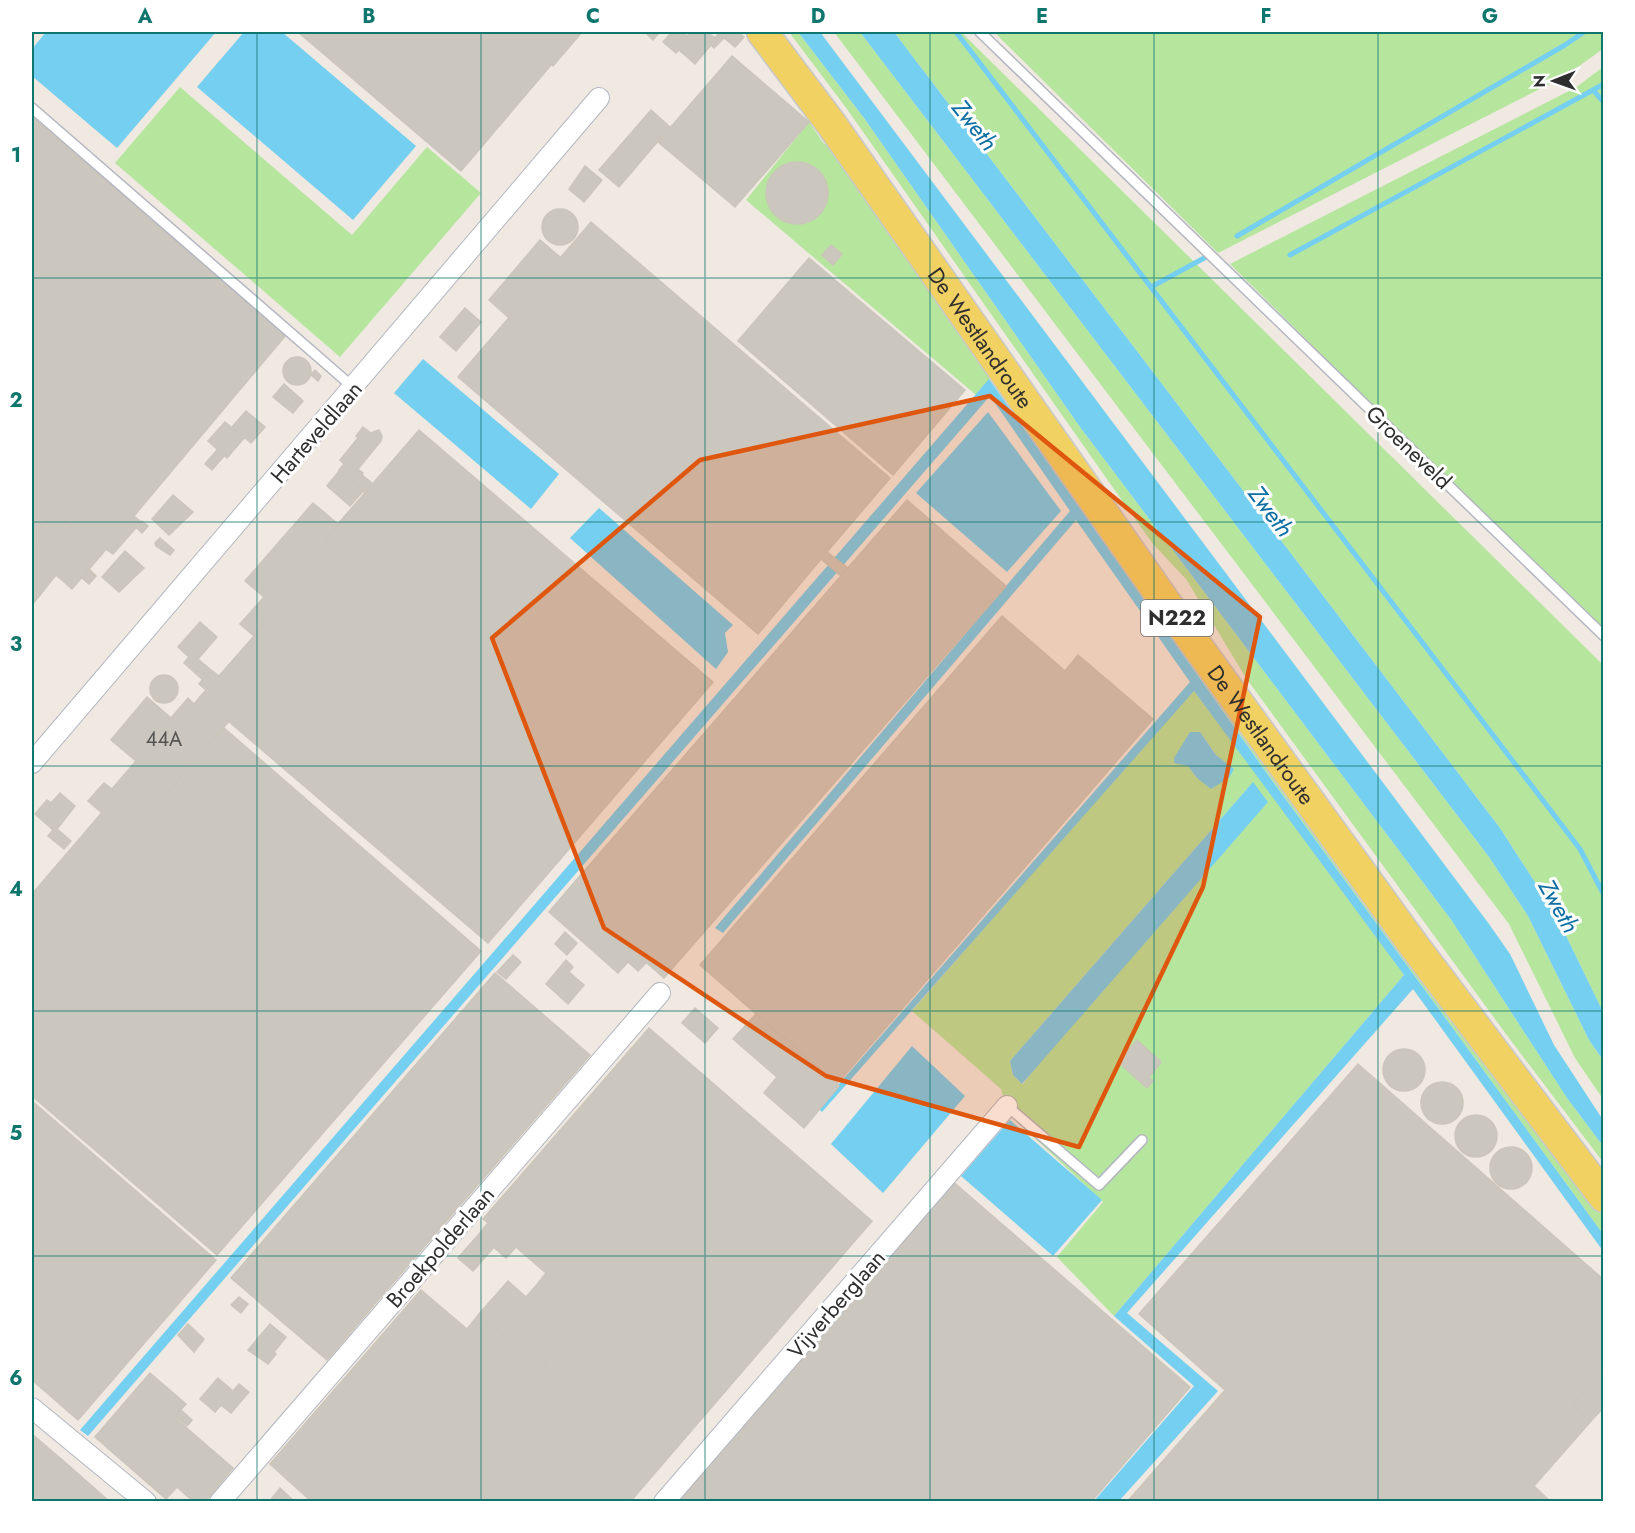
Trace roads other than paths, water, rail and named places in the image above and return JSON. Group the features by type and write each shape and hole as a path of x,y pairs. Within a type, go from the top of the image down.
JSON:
{"main road":[{"name":"De Westlandroute","path":"762,32 832,125 1180,622 1412,943 1604,1197"},
{"name":"De Westlandroute","path":"782,32 843,114 1179,595 1426,935 1604,1172"}],"street":[{"name":"Harteveldlaan","path":"32,763 599,98"},
{"name":"Broekpolderlaan","path":"220,1502 660,993"},
{"name":"Vijverberglaan","path":"664,1502 1007,1106"},
{"path":"32,1408 146,1502"}],"lane":[{"name":"Groeneveld","path":"980,32 1604,636"},
{"path":"32,108 354,388"},
{"path":"1007,1106 1099,1185 1142,1140"}],"water":[{"path":"46,32 216,32 117,148 32,76 32,49"},
{"path":"244,32 282,32 416,146 353,220 197,87"},
{"path":"798,32 820,32 1489,924 1510,954 1554,1045 1603,1120 1603,1146 1567,1098 1452,921 1080,427 864,118"},
{"path":"860,32 894,32 1500,828 1556,915 1603,1012 1603,1060 1589,1040 1528,916 1489,857"},
{"path":"423,359 559,474 531,509 394,393"},
{"path":"989,379 1268,775 1603,1234 1603,1251 1413,989 1127,1313 1218,1391 1119,1501 1094,1501 1194,1386 1114,1316 1404,975 1194,691 822,1112 818,1108 1190,682 1076,520 723,933 715,928 1070,511 990,396 88,1436 80,1430"},
{"path":"988,412 1061,511 1007,572 916,493"},
{"path":"599,508 733,625 725,633 728,652 716,669 570,538"},
{"path":"1190,732 1200,732 1216,755 1234,769 1229,778 1211,789 1197,778 1188,766 1174,763 1174,758"},
{"path":"1253,782 1268,802 1022,1084 1013,1075 1010,1061"},
{"path":"912,1046 965,1096 883,1193 831,1144"},
{"path":"1010,1120 1102,1200 1053,1256 961,1176"}],"waterway":[{"path":"956,32 1580,849 1604,895"},
{"path":"1237,236 1584,32"},
{"path":"1290,255 1604,84"},
{"path":"1594,91 1604,103"},
{"path":"1151,287 1206,257"}],"water label":[{"name":"Zweth","path":"975,125"},
{"name":"Zweth","path":"1271,511"},
{"name":"Zweth","path":"1559,906"}]}
